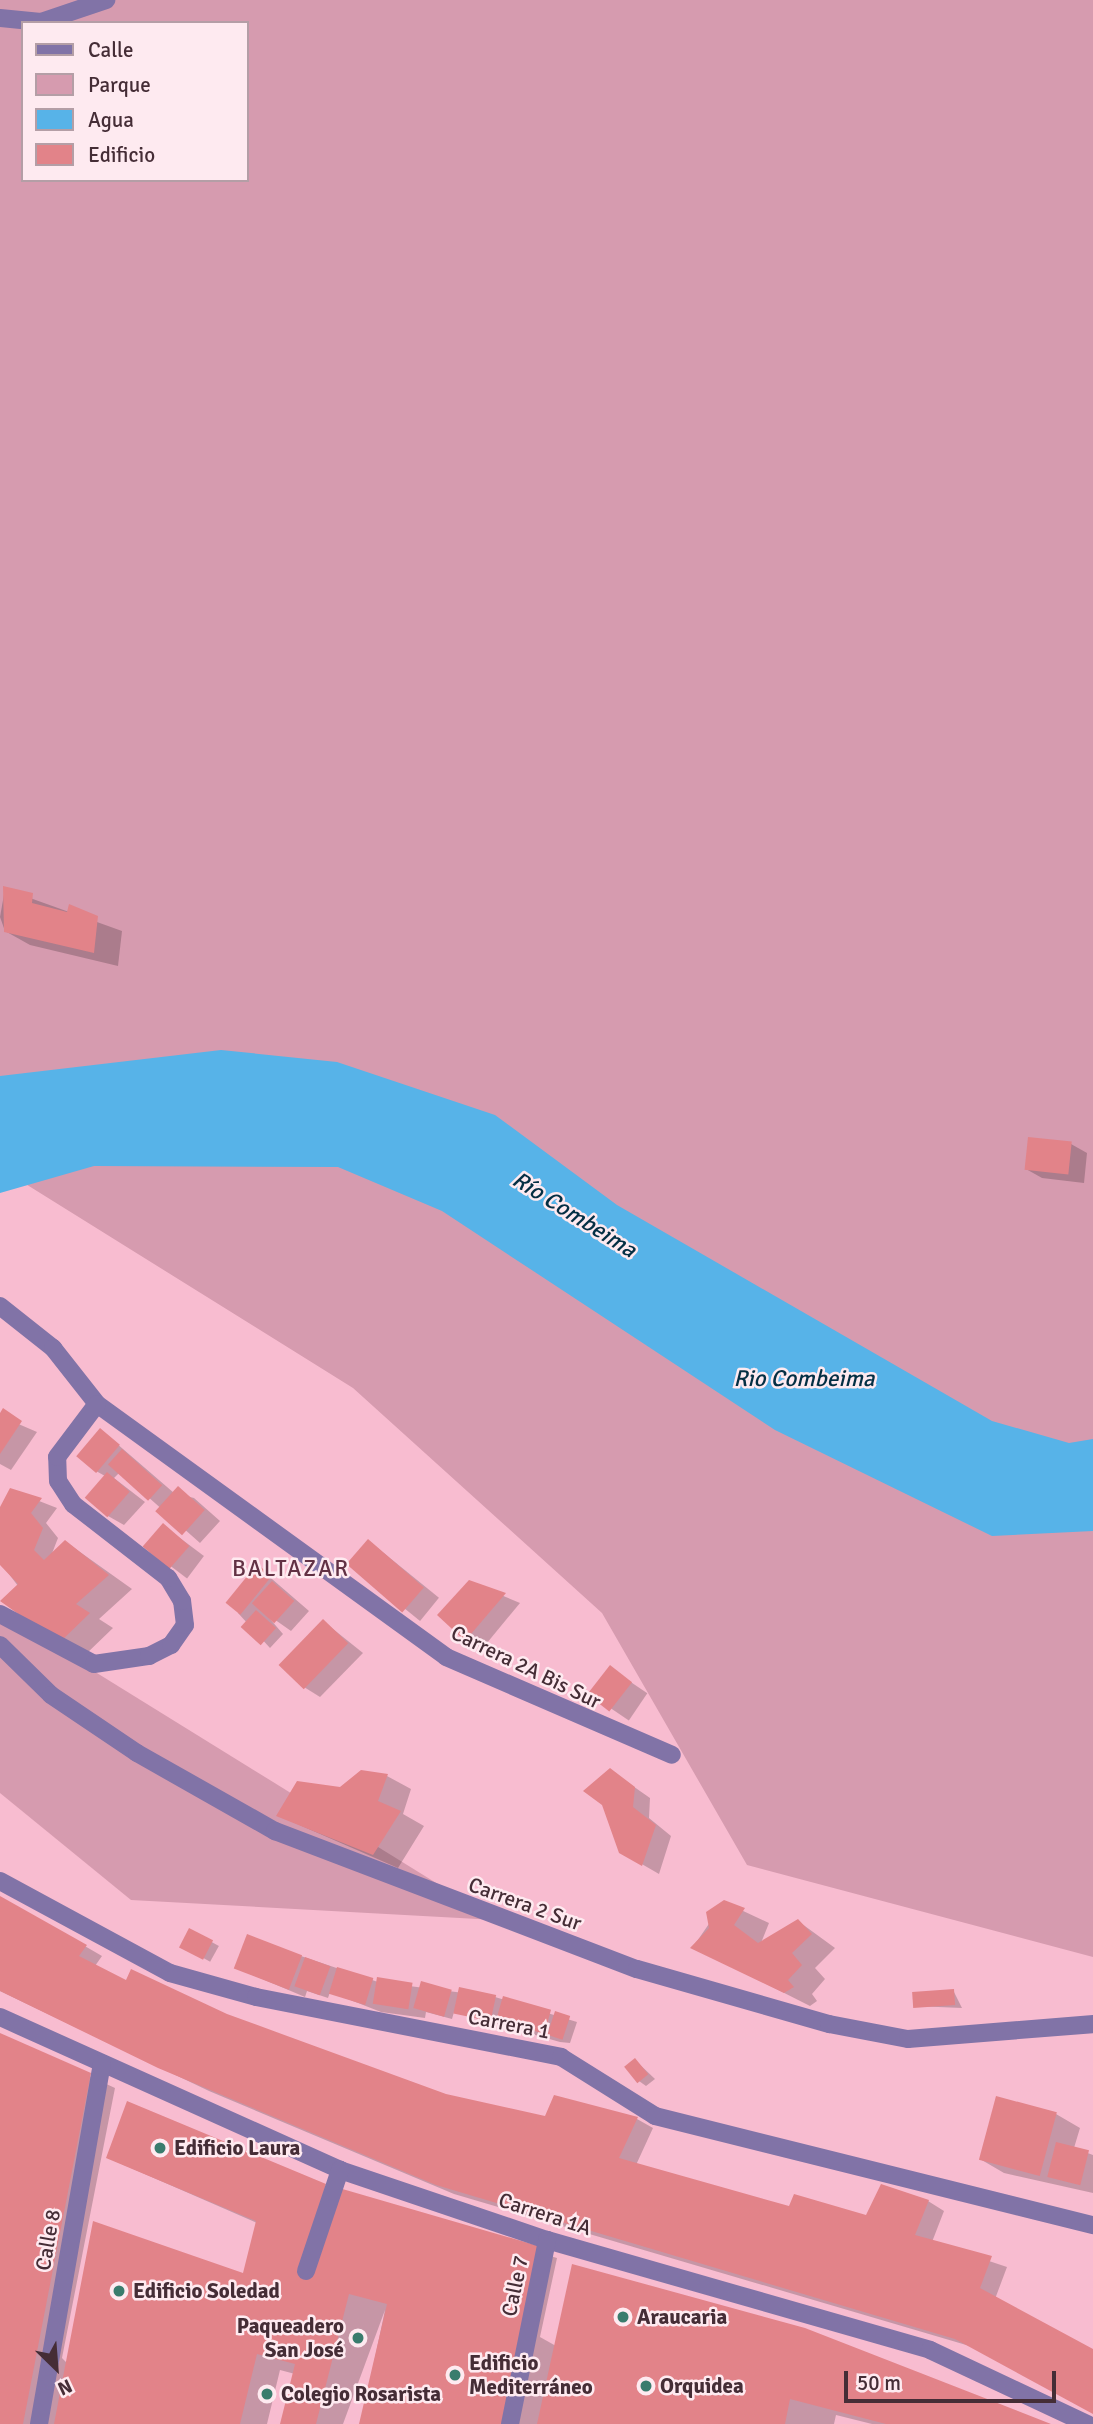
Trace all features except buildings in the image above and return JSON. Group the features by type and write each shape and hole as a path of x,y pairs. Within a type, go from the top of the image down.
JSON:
{"street":[{"path":"44,21 106,0"},
{"path":"0,18 31,21"},
{"name":"Carrera 2A Bis Sur","path":"0,1306 53,1348 97,1404 446,1657 672,1755"},
{"path":"0,1614 94,1664 149,1656 171,1645 185,1625 182,1601 168,1578 73,1504 58,1481 57,1457 97,1404"},
{"name":"Carrera 2 Sur","path":"0,1646 51,1695 137,1753 275,1831 637,1969 829,2024 908,2039 1093,2024"},
{"name":"Carrera 1","path":"0,1881 170,1973 256,1997 561,2057 655,2116 1093,2225"},
{"name":"Carrera 1A","path":"0,2017 340,2170 547,2240 930,2350 1087,2424"},
{"name":"Calle 8","path":"39,2424 102,2063"},
{"path":"306,2271 340,2170"},
{"name":"Calle 7","path":"510,2424 547,2240"}],"green space":[{"path":"0,0 1093,0 1093,1957 747,1865 602,1613 353,1388 0,1168"},
{"path":"0,1613 496,1920 131,1900 0,1793"}],"water":[{"name":"Rio Combeima","path":"221,1050 337,1062 495,1115 617,1205 992,1421 1069,1443 1093,1439 1093,1531 992,1536 775,1430 442,1211 338,1167 94,1166 0,1193 0,1076"}],"place":[{"name":"Edificio Laura","path":"160,2148"},
{"name":"Edificio Soledad","path":"119,2291"},
{"name":"Araucaria","path":"623,2317"},
{"name":"Paqueadero San José","path":"358,2338"},
{"name":"Edificio Mediterráneo","path":"455,2375"},
{"name":"Orquidea","path":"646,2386"},
{"name":"Colegio Rosarista","path":"267,2394"}],"district":[{"name":"BALTAZAR","path":"291,1569"}],"water label":[{"name":"Río Combeima","path":"574,1215"}]}
